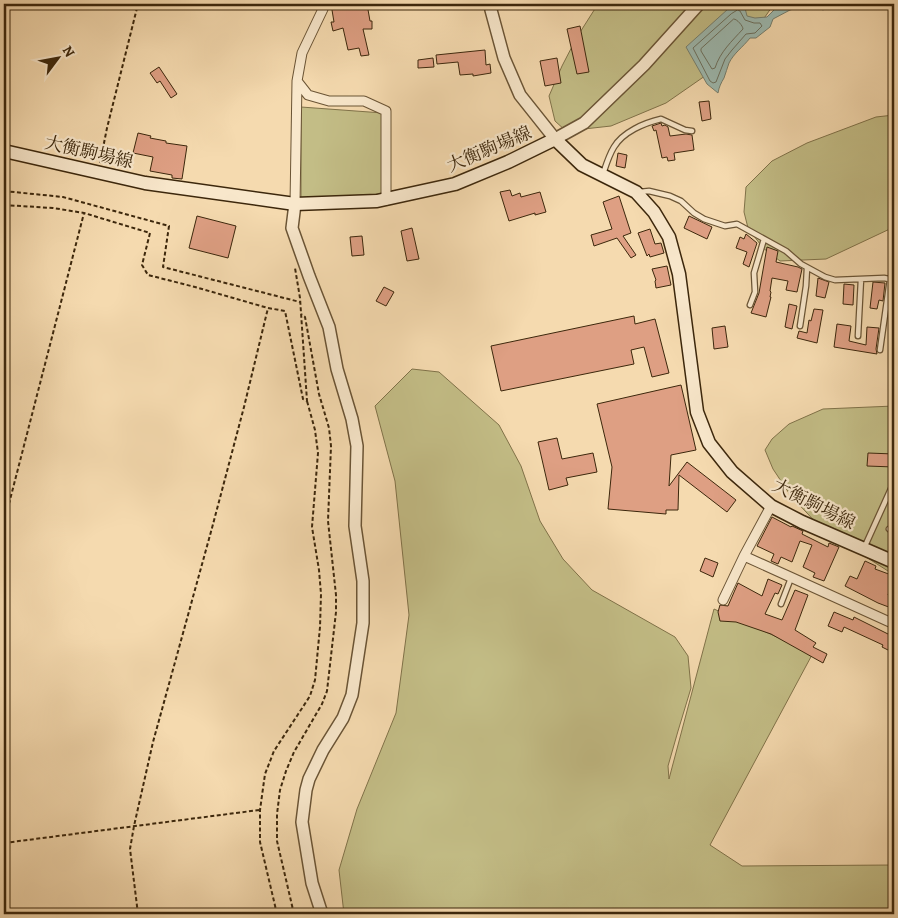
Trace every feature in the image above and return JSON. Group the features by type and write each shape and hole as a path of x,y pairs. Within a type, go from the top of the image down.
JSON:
{"main road":[{"name":"大衡駒場線","path":"4,151 145,183 295,204 377,202 455,184 508,162 555,139 582,165 636,192 654,212 668,237 679,274 697,412 710,443 732,472 771,506 802,522 894,562"}],"street":[{"path":"322,4 323,8 302,53 298,81 295,204 292,228 308,276 329,327 337,370 352,419 357,446 355,526 363,581 363,623 352,695 343,718 313,769 306,790 303,812 302,822 312,883 322,914"},
{"path":"491,4 504,58 520,95 555,139 584,123 644,65 699,4"},
{"path":"298,81 308,95 329,101 364,101 386,111 386,200"},
{"path":"723,600 771,506"},
{"path":"744,556 894,624"}],"lane":[{"path":"602,175 614,147 624,136 648,122 661,119 685,130 692,131"},
{"path":"636,192 649,191 670,196 681,201 704,219 725,226 737,224 786,251 801,264 824,277 835,280 884,278 892,280 880,350"},
{"path":"750,305 755,292 754,274 764,239"},
{"path":"800,326 807,268"},
{"path":"858,336 861,279"},
{"path":"864,548 894,482"},
{"path":"889,529 894,533"},
{"path":"781,604 791,578"}],"path":[{"path":"98,172 138,4"},
{"path":"4,191 63,197 169,226 163,267 300,302"},
{"path":"4,205 52,208 84,213 150,233 142,265 148,275 285,312 303,399 307,401"},
{"path":"4,523 84,213"},
{"path":"277,914 260,842 260,810 265,774 274,751 310,696 315,680 321,594 312,527 318,453 315,430 307,401 300,302 295,269"},
{"path":"138,914 130,849 134,826 153,742 222,491 268,308"},
{"path":"294,914 277,841 277,814 280,790 294,752 322,704 327,690 336,612 328,521 331,446 329,428 319,394 305,318 301,314"},
{"path":"4,842 260,810"}],"shaded area":[{"path":"598,4 774,4 760,24 715,69 666,103 611,126 566,131 555,121 549,96 577,37"},
{"path":"301,107 383,113 383,194 301,198"},
{"path":"894,115 894,227 826,259 780,261 763,248 748,228 744,212 746,187 772,161 807,143 876,117"},
{"path":"412,369 439,372 499,425 521,466 540,521 563,559 592,590 675,637 688,656 691,688 668,766 669,779 714,609 813,653 710,845 742,866 894,865 894,914 344,914 339,870 357,809 396,713 409,615 395,481 375,406"},
{"path":"894,406 894,574 822,529 791,496 773,469 765,450 772,439 789,424 823,409"}],"water":[{"path":"744,4 747,16 755,18 767,17 782,4 812,4 790,10 773,19 770,27 756,38 750,38 731,59 718,93 707,84 686,47 728,9"},
{"path":"812,4 833,4 823,10"}],"building":[{"path":"331,4 367,4 370,21 372,21 372,29 363,29 369,55 361,56 359,48 348,50 343,28 333,31 331,22 334,22"},
{"path":"580,26 589,72 577,74 567,29"},
{"path":"485,50 486,65 490,64 491,73 473,76 473,74 460,75 458,62 437,64 436,55"},
{"path":"433,58 434,67 418,68 418,60"},
{"path":"557,58 561,83 545,86 540,61"},
{"path":"159,67 177,94 171,98 160,81 157,83 150,73"},
{"path":"709,101 711,119 702,121 699,102"},
{"path":"661,123 662,126 668,127 670,136 692,135 694,150 674,153 675,160 668,161 667,157 662,158 656,130 654,131 652,126"},
{"path":"138,133 151,136 150,138 166,141 166,143 187,146 182,179 150,171 153,157 133,153"},
{"path":"618,153 627,155 625,168 616,166"},
{"path":"510,190 512,196 520,193 521,197 540,192 546,212 535,215 535,213 509,221 500,192"},
{"path":"619,196 631,233 623,236 636,255 631,258 617,238 594,246 591,235 612,229 603,202"},
{"path":"197,216 236,226 228,258 189,248"},
{"path":"689,216 712,227 707,239 684,228"},
{"path":"412,228 419,259 407,261 401,231"},
{"path":"650,229 655,244 661,243 664,253 650,257 649,254 647,256 638,233"},
{"path":"746,234 757,243 749,267 743,264 747,252 736,248 740,237 744,239"},
{"path":"362,236 364,255 352,256 350,237"},
{"path":"767,247 778,251 776,262 802,269 797,292 786,290 788,281 772,278 771,297 766,317 751,313 759,293"},
{"path":"667,266 671,285 656,288 656,280 652,269"},
{"path":"818,278 829,282 825,298 816,296"},
{"path":"873,282 885,283 883,301 879,300 877,309 870,308"},
{"path":"844,284 854,285 853,305 843,304"},
{"path":"384,287 394,292 386,306 376,301"},
{"path":"789,304 797,306 792,329 785,327"},
{"path":"814,309 823,310 817,343 797,338 799,331 807,333 809,320 811,321"},
{"path":"634,316 635,324 655,319 669,373 652,377 644,347 631,350 634,364 501,391 491,346"},
{"path":"837,324 851,326 849,341 866,345 867,327 879,328 877,354 834,347"},
{"path":"725,326 728,347 714,349 712,328"},
{"path":"681,385 696,450 671,455 669,486 687,462 736,500 727,512 679,475 678,510 666,510 666,514 608,509 612,467 597,404"},
{"path":"557,438 562,459 593,453 597,472 566,478 568,485 549,490 538,442"},
{"path":"868,453 894,454 894,467 867,466"},
{"path":"772,517 803,531 802,534 828,547 829,543 839,547 824,581 813,577 815,573 803,567 812,545 800,541 792,562 781,557 778,564 771,561 774,554 757,546"},
{"path":"705,558 718,563 713,577 700,571"},
{"path":"865,561 876,566 875,569 894,576 888,595 894,598 894,609 845,586 850,576 857,579"},
{"path":"768,579 782,585 778,594 775,593 765,614 782,620 795,590 808,595 795,630 816,643 813,647 827,654 823,663 771,634 736,622 720,621 718,612 720,605 728,606 738,583 762,596"},
{"path":"834,612 853,620 854,617 894,637 894,653 882,647 883,645 844,627 842,632 828,626"}]}
